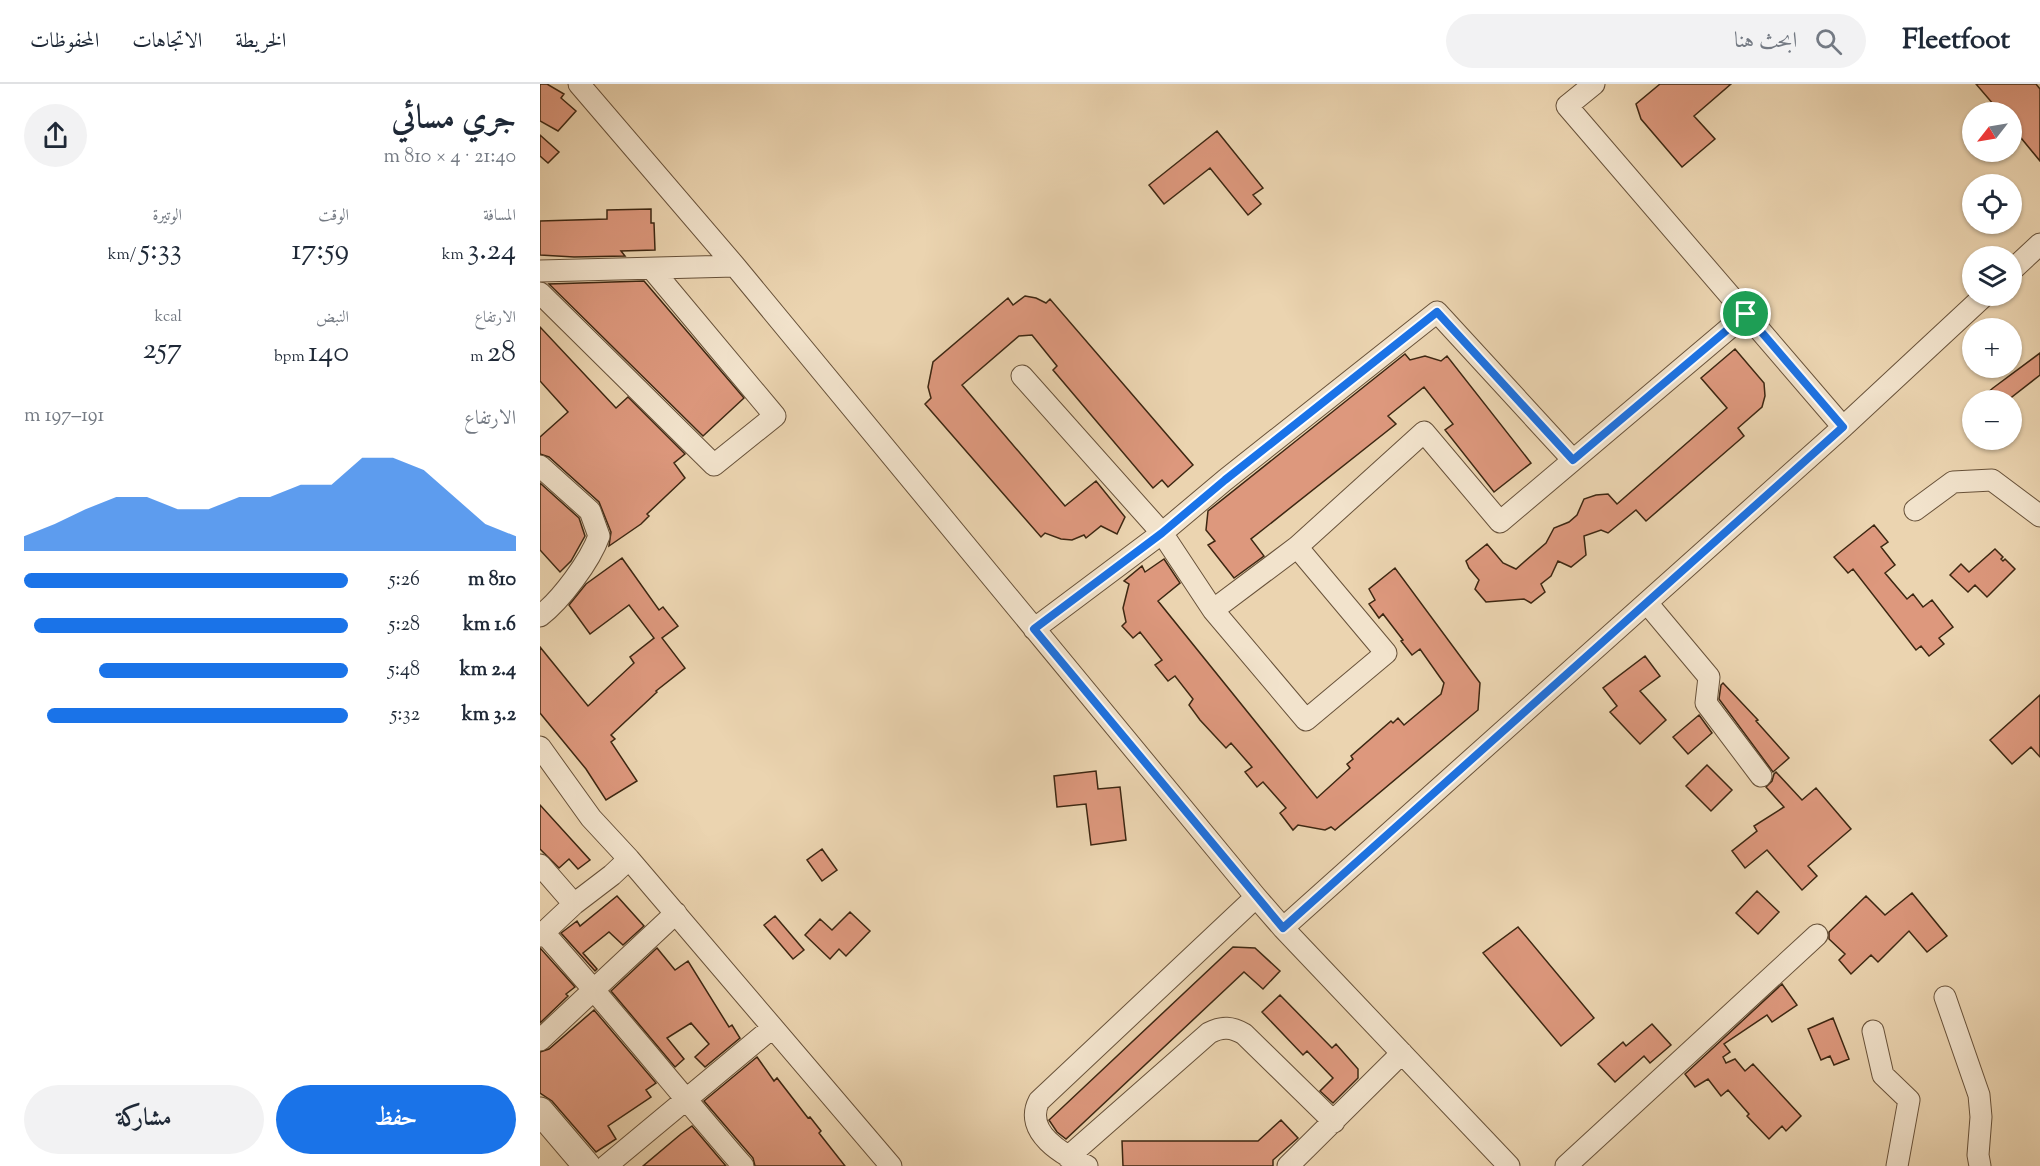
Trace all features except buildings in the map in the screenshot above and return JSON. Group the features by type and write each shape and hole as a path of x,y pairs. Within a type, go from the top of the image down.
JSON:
{"street":[{"path":"579,84 735,266 1256,897 1509,1166"},
{"path":"1594,84 1567,106 1843,427"},
{"path":"2022,261 2040,244"},
{"path":"540,271 735,266"},
{"path":"540,293 714,465 775,416 652,269"},
{"path":"1283,928 1843,427 1973,306"},
{"path":"1034,629 1162,533 1225,480 1437,312 1573,460"},
{"path":"1213,610 1298,547 1424,432 1500,522 1746,314"},
{"path":"1022,376 1162,533 1213,610 1306,720 1386,653 1298,547"},
{"path":"540,466 590,511 599,536 593,552 551,608 540,616"},
{"path":"1915,510 1953,482 1992,480 2040,516"},
{"path":"1647,603 1709,677 1706,704 1761,776"},
{"path":"540,747 591,818 676,913 891,1166"},
{"path":"629,859 574,904 542,935 594,988 686,1101 743,1166"},
{"path":"540,865 574,904"},
{"path":"1087,1166 1068,1156 1048,1140 1035,1124 1034,1116 1040,1101 1256,897"},
{"path":"540,1040 676,913"},
{"path":"1566,1166 1817,935"},
{"path":"1945,997 1979,1095 1981,1117 1978,1155 1980,1166"},
{"path":"606,1166 772,1028"},
{"path":"1068,1156 1209,1033 1223,1028 1231,1028 1244,1034 1334,1122"},
{"path":"1873,1031 1883,1075 1909,1100 1896,1166"},
{"path":"1288,1166 1402,1053"},
{"path":"540,1111 588,1166"}],"route":[{"path":"1437,312 1573,460 1746,314 1843,427 1283,928 1034,629 1162,533 1225,480 1437,312"}]}
